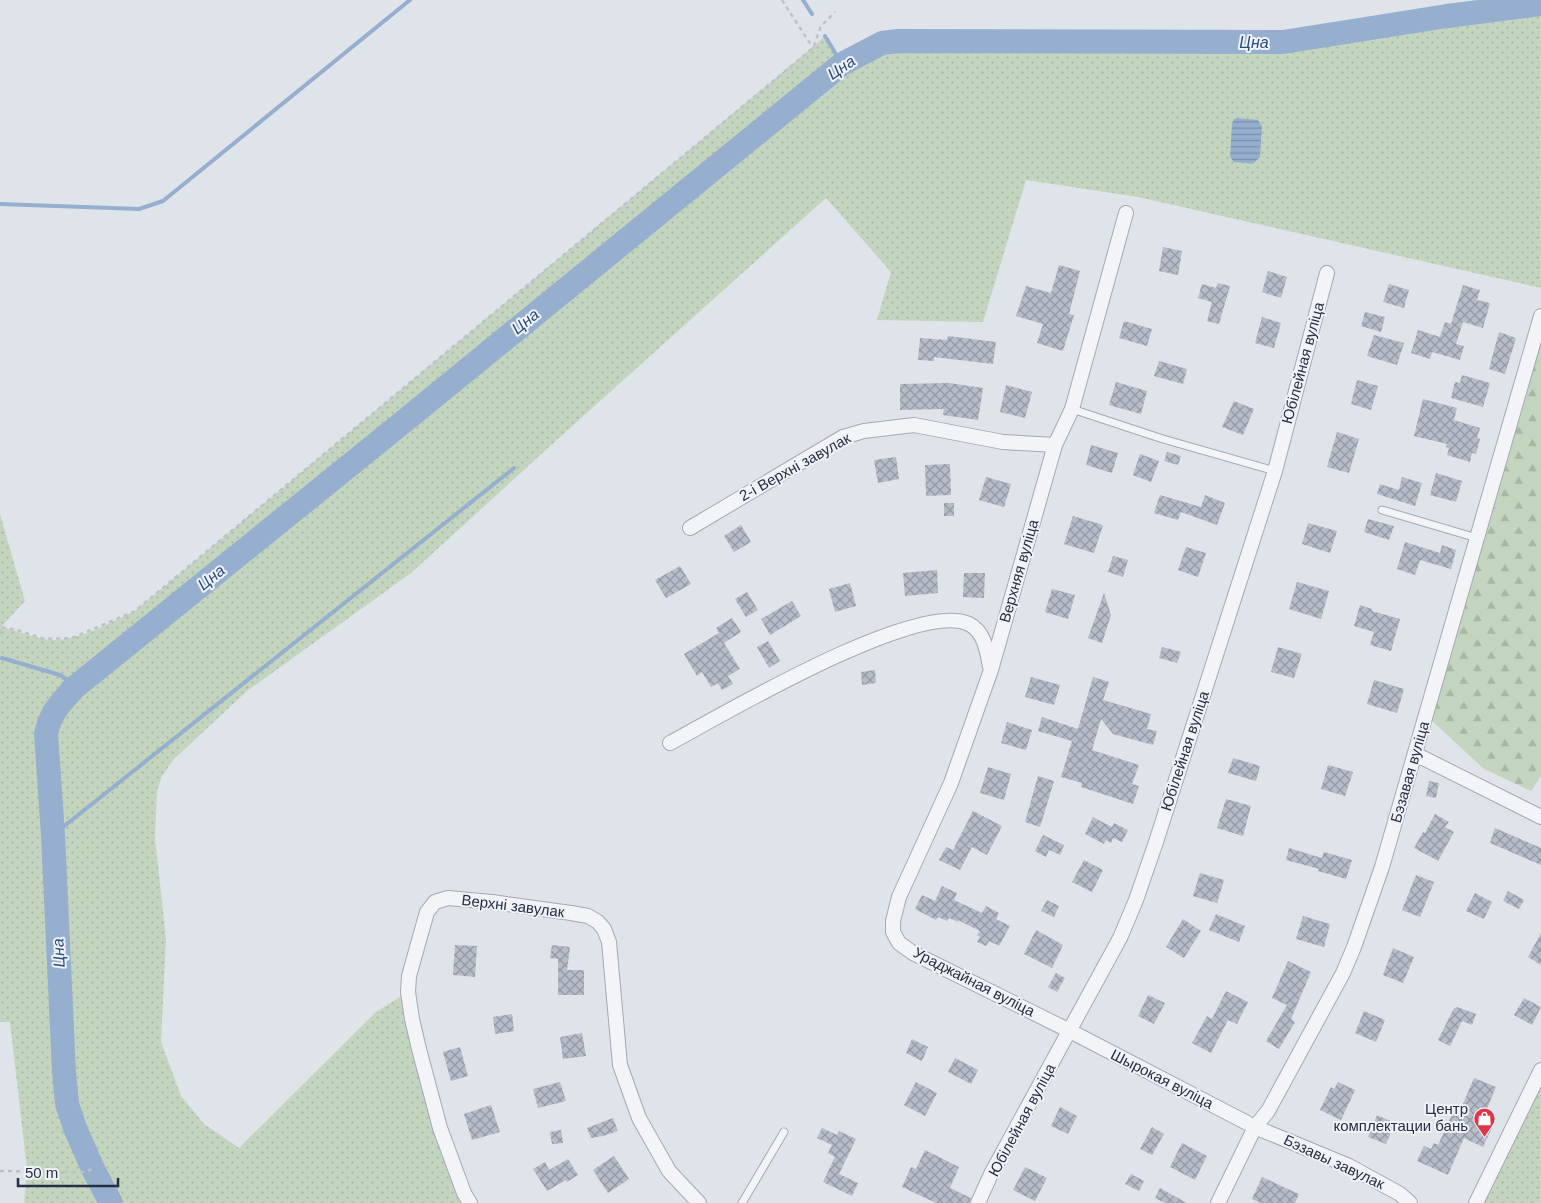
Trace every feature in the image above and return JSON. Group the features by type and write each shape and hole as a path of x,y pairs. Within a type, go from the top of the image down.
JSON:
{"street":[{"name":"Верхняя вуліца","path":"893,921 902,889 951,783 991,670 1055,445 1072,409 1126,213"},
{"name":"Юбілейная вуліца","path":"978,1203 991,1174 1120,938 1136,900 1275,471 1328,272"},
{"name":"Бэзавая вуліца","path":"1218,1203 1255,1127 1268,1111 1347,964 1382,867 1541,316"},
{"name":"2-і Верхні завулак","path":"690,528 843,438 864,431 914,425 1003,442 1055,445"},
{"path":"670,743 813,666 890,634 932,622 959,621 971,625 981,635 986,647 991,670"},
{"path":"1415,754 1541,817"},
{"name":"Верхні завулак","path":"470,1203 464,1193 440,1128 418,1049 408,992 409,976 427,912 435,902 448,898 571,912 588,916 598,922 604,929 609,942 620,1065 639,1118 669,1171 699,1203"},
{"name":"Ураджайная вуліца","path":"893,921 894,932 899,943 913,953 1070,1031"},
{"name":"Шырокая вуліца","path":"1070,1031 1255,1127"},
{"path":"1476,1203 1541,1070"},
{"name":"Бэзавы завулак","path":"1255,1127 1349,1166 1400,1194 1410,1203"}],"lane":[{"path":"1072,409 1162,439 1275,471"},
{"path":"1382,510 1477,538"},
{"path":"742,1203 784,1132"}],"path":[{"path":"782,0 813,48"},
{"path":"0,634 0,627 17,630 44,639 72,638 135,611 813,48 821,26 834,12"},
{"path":"0,1171 82,1172 93,1169"}],"green space":[{"path":"1541,4 1541,288 1138,197 1026,180 983,322 877,320 891,272 826,198 411,573 247,691 173,760 162,776 157,791 155,838 166,939 161,1042 181,1096 204,1124 239,1148 376,1012 408,992 412,1019 470,1203 24,1203 27,1169 10,1022 0,1022 0,514 25,601 1,627 43,639 66,639 90,632 135,611 825,36 842,64 882,43 898,41 1283,42 1447,16"},
{"path":"1541,338 1541,776 1531,791 1484,769 1430,719"},
{"path":"1541,1070 1541,1203 1476,1203"}],"water":[{"path":"1234,119 1258,120 1262,126 1260,157 1253,164 1234,162 1230,157 1232,124"}],"building":[{"path":"1163,247 1182,251 1178,275 1159,271"},
{"path":"1059,265 1080,271 1069,314 1074,315 1063,351 1037,343 1043,324 1016,316 1026,286 1051,293"},
{"path":"1268,271 1287,277 1281,298 1262,292"},
{"path":"1218,283 1230,286 1219,324 1207,321 1212,302 1198,298 1202,284 1216,288"},
{"path":"1389,284 1409,290 1404,308 1383,302"},
{"path":"1463,285 1480,290 1477,300 1490,303 1483,328 1463,322 1456,344 1464,346 1460,360 1432,352 1430,359 1411,353 1418,330 1440,337 1445,322 1451,324"},
{"path":"1365,312 1385,317 1381,332 1361,326"},
{"path":"1262,317 1281,323 1274,348 1255,343"},
{"path":"1124,321 1152,329 1147,346 1119,338"},
{"path":"1499,332 1516,338 1505,374 1489,369"},
{"path":"1374,335 1404,343 1397,365 1367,356"},
{"path":"948,336 996,342 993,364 934,357 934,361 918,360 920,338 947,340"},
{"path":"1159,361 1187,369 1183,384 1154,376"},
{"path":"1462,375 1490,383 1483,407 1451,398 1455,382 1460,383"},
{"path":"1357,380 1378,386 1371,410 1351,404"},
{"path":"1116,382 1147,391 1141,414 1109,405"},
{"path":"949,383 983,388 978,420 943,415 944,409 900,410 900,384"},
{"path":"1006,385 1032,392 1025,418 1000,412"},
{"path":"1423,399 1457,408 1454,420 1480,428 1477,438 1480,439 1476,454 1472,453 1470,462 1447,455 1449,448 1446,447 1447,444 1414,436"},
{"path":"1234,401 1254,409 1243,435 1222,427"},
{"path":"1337,432 1359,439 1349,473 1327,467"},
{"path":"1091,445 1118,453 1112,473 1086,465"},
{"path":"1167,452 1181,456 1178,465 1164,461"},
{"path":"1140,454 1159,461 1151,482 1133,475"},
{"path":"896,457 899,479 878,483 874,460"},
{"path":"950,464 951,495 926,496 925,465"},
{"path":"1436,473 1462,481 1456,502 1430,495"},
{"path":"986,477 1011,484 1004,507 979,500"},
{"path":"1402,477 1422,483 1415,506 1377,494 1380,484 1399,490"},
{"path":"1160,495 1201,507 1205,495 1225,503 1217,525 1181,512 1178,520 1154,513"},
{"path":"944,503 954,503 954,516 944,516"},
{"path":"1073,516 1103,525 1094,553 1064,544"},
{"path":"1368,519 1394,526 1389,540 1364,532"},
{"path":"1308,523 1337,531 1330,553 1302,544"},
{"path":"741,525 751,542 734,552 724,536"},
{"path":"1405,542 1440,553 1442,545 1456,550 1451,569 1420,560 1415,575 1397,569"},
{"path":"1186,547 1206,553 1198,577 1178,570"},
{"path":"1113,556 1128,560 1123,577 1108,572"},
{"path":"680,566 691,584 666,598 655,580"},
{"path":"937,570 938,593 905,596 903,573"},
{"path":"964,573 985,573 984,598 963,597"},
{"path":"1297,582 1329,591 1321,619 1289,609"},
{"path":"850,583 856,606 835,612 829,589"},
{"path":"1052,589 1075,595 1068,619 1045,612"},
{"path":"747,592 758,610 746,617 735,599"},
{"path":"1104,593 1111,615 1102,643 1088,638"},
{"path":"792,601 801,616 770,635 761,619"},
{"path":"1360,605 1372,609 1372,611 1400,619 1391,651 1370,645 1374,632 1354,626"},
{"path":"732,618 741,632 724,643 740,669 728,676 733,684 722,690 718,683 711,687 702,672 697,676 684,654 719,633 716,628"},
{"path":"768,641 780,661 769,668 757,647"},
{"path":"1162,647 1181,652 1177,663 1159,658"},
{"path":"1278,647 1302,654 1294,678 1271,672"},
{"path":"875,670 876,683 862,685 861,672"},
{"path":"1031,677 1060,685 1054,705 1025,697"},
{"path":"1093,677 1109,682 1103,700 1151,714 1147,729 1157,731 1153,745 1113,734 1101,719 1092,750 1139,765 1132,784 1139,786 1133,804 1081,787 1082,783 1061,777 1072,741 1038,731 1042,717 1078,729"},
{"path":"1374,680 1404,689 1397,713 1367,704"},
{"path":"1007,722 1032,730 1026,750 1001,743"},
{"path":"1233,758 1260,766 1256,781 1228,773"},
{"path":"1328,765 1353,772 1345,796 1321,789"},
{"path":"988,767 1011,774 1004,800 980,793"},
{"path":"1038,776 1054,781 1040,827 1025,822"},
{"path":"1429,781 1439,783 1436,798 1426,796"},
{"path":"1226,799 1251,806 1243,836 1217,828"},
{"path":"973,811 1002,826 987,855 972,847 960,870 939,860 946,847 953,850"},
{"path":"1435,814 1449,822 1445,827 1454,832 1438,861 1414,848"},
{"path":"1093,817 1112,827 1114,823 1128,830 1122,842 1113,838 1111,843 1106,840 1104,844 1085,834"},
{"path":"1495,828 1541,848 1541,865 1490,843"},
{"path":"1043,835 1064,845 1060,855 1049,850 1046,857 1035,851"},
{"path":"1289,848 1322,858 1324,852 1352,860 1346,879 1286,860"},
{"path":"1084,860 1103,870 1092,892 1072,882"},
{"path":"1200,873 1224,880 1217,903 1193,896"},
{"path":"1416,875 1434,882 1420,917 1402,910"},
{"path":"942,886 957,893 954,900 982,913 986,906 999,913 996,919 1010,926 999,946 989,941 986,946 977,942 980,937 977,935 980,931 958,920 958,922 949,918 947,921 938,917 936,920 915,909 922,895 935,901"},
{"path":"1508,891 1524,900 1519,909 1503,901"},
{"path":"1475,893 1492,902 1484,919 1466,911"},
{"path":"1047,900 1059,906 1054,917 1041,911"},
{"path":"1216,914 1245,926 1239,942 1209,930"},
{"path":"1303,916 1330,924 1324,947 1296,939"},
{"path":"1183,919 1201,931 1184,958 1166,947"},
{"path":"1036,930 1063,945 1052,968 1024,954"},
{"path":"1541,933 1541,965 1528,957"},
{"path":"455,945 477,946 475,977 453,975"},
{"path":"552,945 570,947 567,970 584,970 584,995 558,995 558,959 550,958"},
{"path":"1393,948 1414,957 1403,983 1383,975"},
{"path":"1288,961 1311,972 1291,1019 1295,1022 1279,1049 1266,1041 1287,1005 1272,998"},
{"path":"1056,973 1065,978 1057,992 1048,987"},
{"path":"1226,991 1248,1002 1237,1024 1228,1020 1211,1053 1192,1043 1207,1016 1212,1019"},
{"path":"1148,995 1165,1003 1154,1024 1138,1016"},
{"path":"1524,998 1541,1007 1532,1025 1514,1015"},
{"path":"1457,1007 1476,1014 1472,1025 1462,1021 1450,1046 1438,1040 1454,1008"},
{"path":"1364,1011 1385,1020 1376,1042 1355,1033"},
{"path":"512,1014 514,1031 495,1034 493,1017"},
{"path":"582,1033 586,1056 563,1059 560,1037"},
{"path":"912,1039 928,1047 922,1061 906,1053"},
{"path":"460,1047 468,1076 451,1081 443,1052"},
{"path":"955,1058 978,1070 971,1084 948,1072"},
{"path":"1474,1078 1496,1087 1481,1123 1492,1128 1483,1147 1464,1138 1448,1175 1417,1161 1424,1146 1431,1149 1434,1143 1438,1145 1454,1110 1459,1113"},
{"path":"560,1082 566,1101 538,1108 533,1089"},
{"path":"916,1082 937,1093 925,1116 904,1105"},
{"path":"1338,1082 1355,1090 1341,1120 1320,1110 1331,1087 1334,1089"},
{"path":"491,1105 500,1132 472,1140 464,1114"},
{"path":"1060,1107 1077,1116 1068,1134 1051,1126"},
{"path":"1377,1115 1395,1123 1386,1144 1368,1137"},
{"path":"613,1118 618,1131 591,1138 587,1128"},
{"path":"1152,1127 1164,1134 1152,1155 1140,1149"},
{"path":"822,1128 837,1135 839,1131 856,1139 839,1174 858,1183 852,1196 823,1182 835,1157 828,1153 832,1145 817,1138"},
{"path":"561,1130 563,1143 552,1144 550,1132"},
{"path":"1182,1143 1207,1156 1195,1180 1170,1167"},
{"path":"925,1150 959,1167 950,1188 971,1198 969,1203 936,1203 902,1187 911,1167 916,1169"},
{"path":"614,1156 629,1179 608,1193 593,1170"},
{"path":"568,1159 578,1175 547,1191 533,1169 545,1162 549,1170"},
{"path":"1025,1167 1047,1178 1035,1201 1013,1190"},
{"path":"1131,1174 1144,1181 1139,1191 1125,1184"},
{"path":"1262,1177 1299,1194 1295,1203 1261,1203 1252,1199"},
{"path":"1160,1188 1187,1203 1165,1203 1155,1198"}],"waterway":[{"path":"0,204 139,209 163,201 410,0"},
{"path":"803,0 812,14"},
{"name":"Цна","path":"111,1203 93,1169 75,1128 67,1104 64,1072 53,835 46,734 53,714 74,688 842,64 882,43 898,41 1283,42 1447,16 1541,4"},
{"path":"825,36 842,64"},
{"path":"53,835 514,468"},
{"path":"2,658 60,675 74,688"}],"place":[{"name":"Центр комплектации бань","path":"1484,1137"}]}
